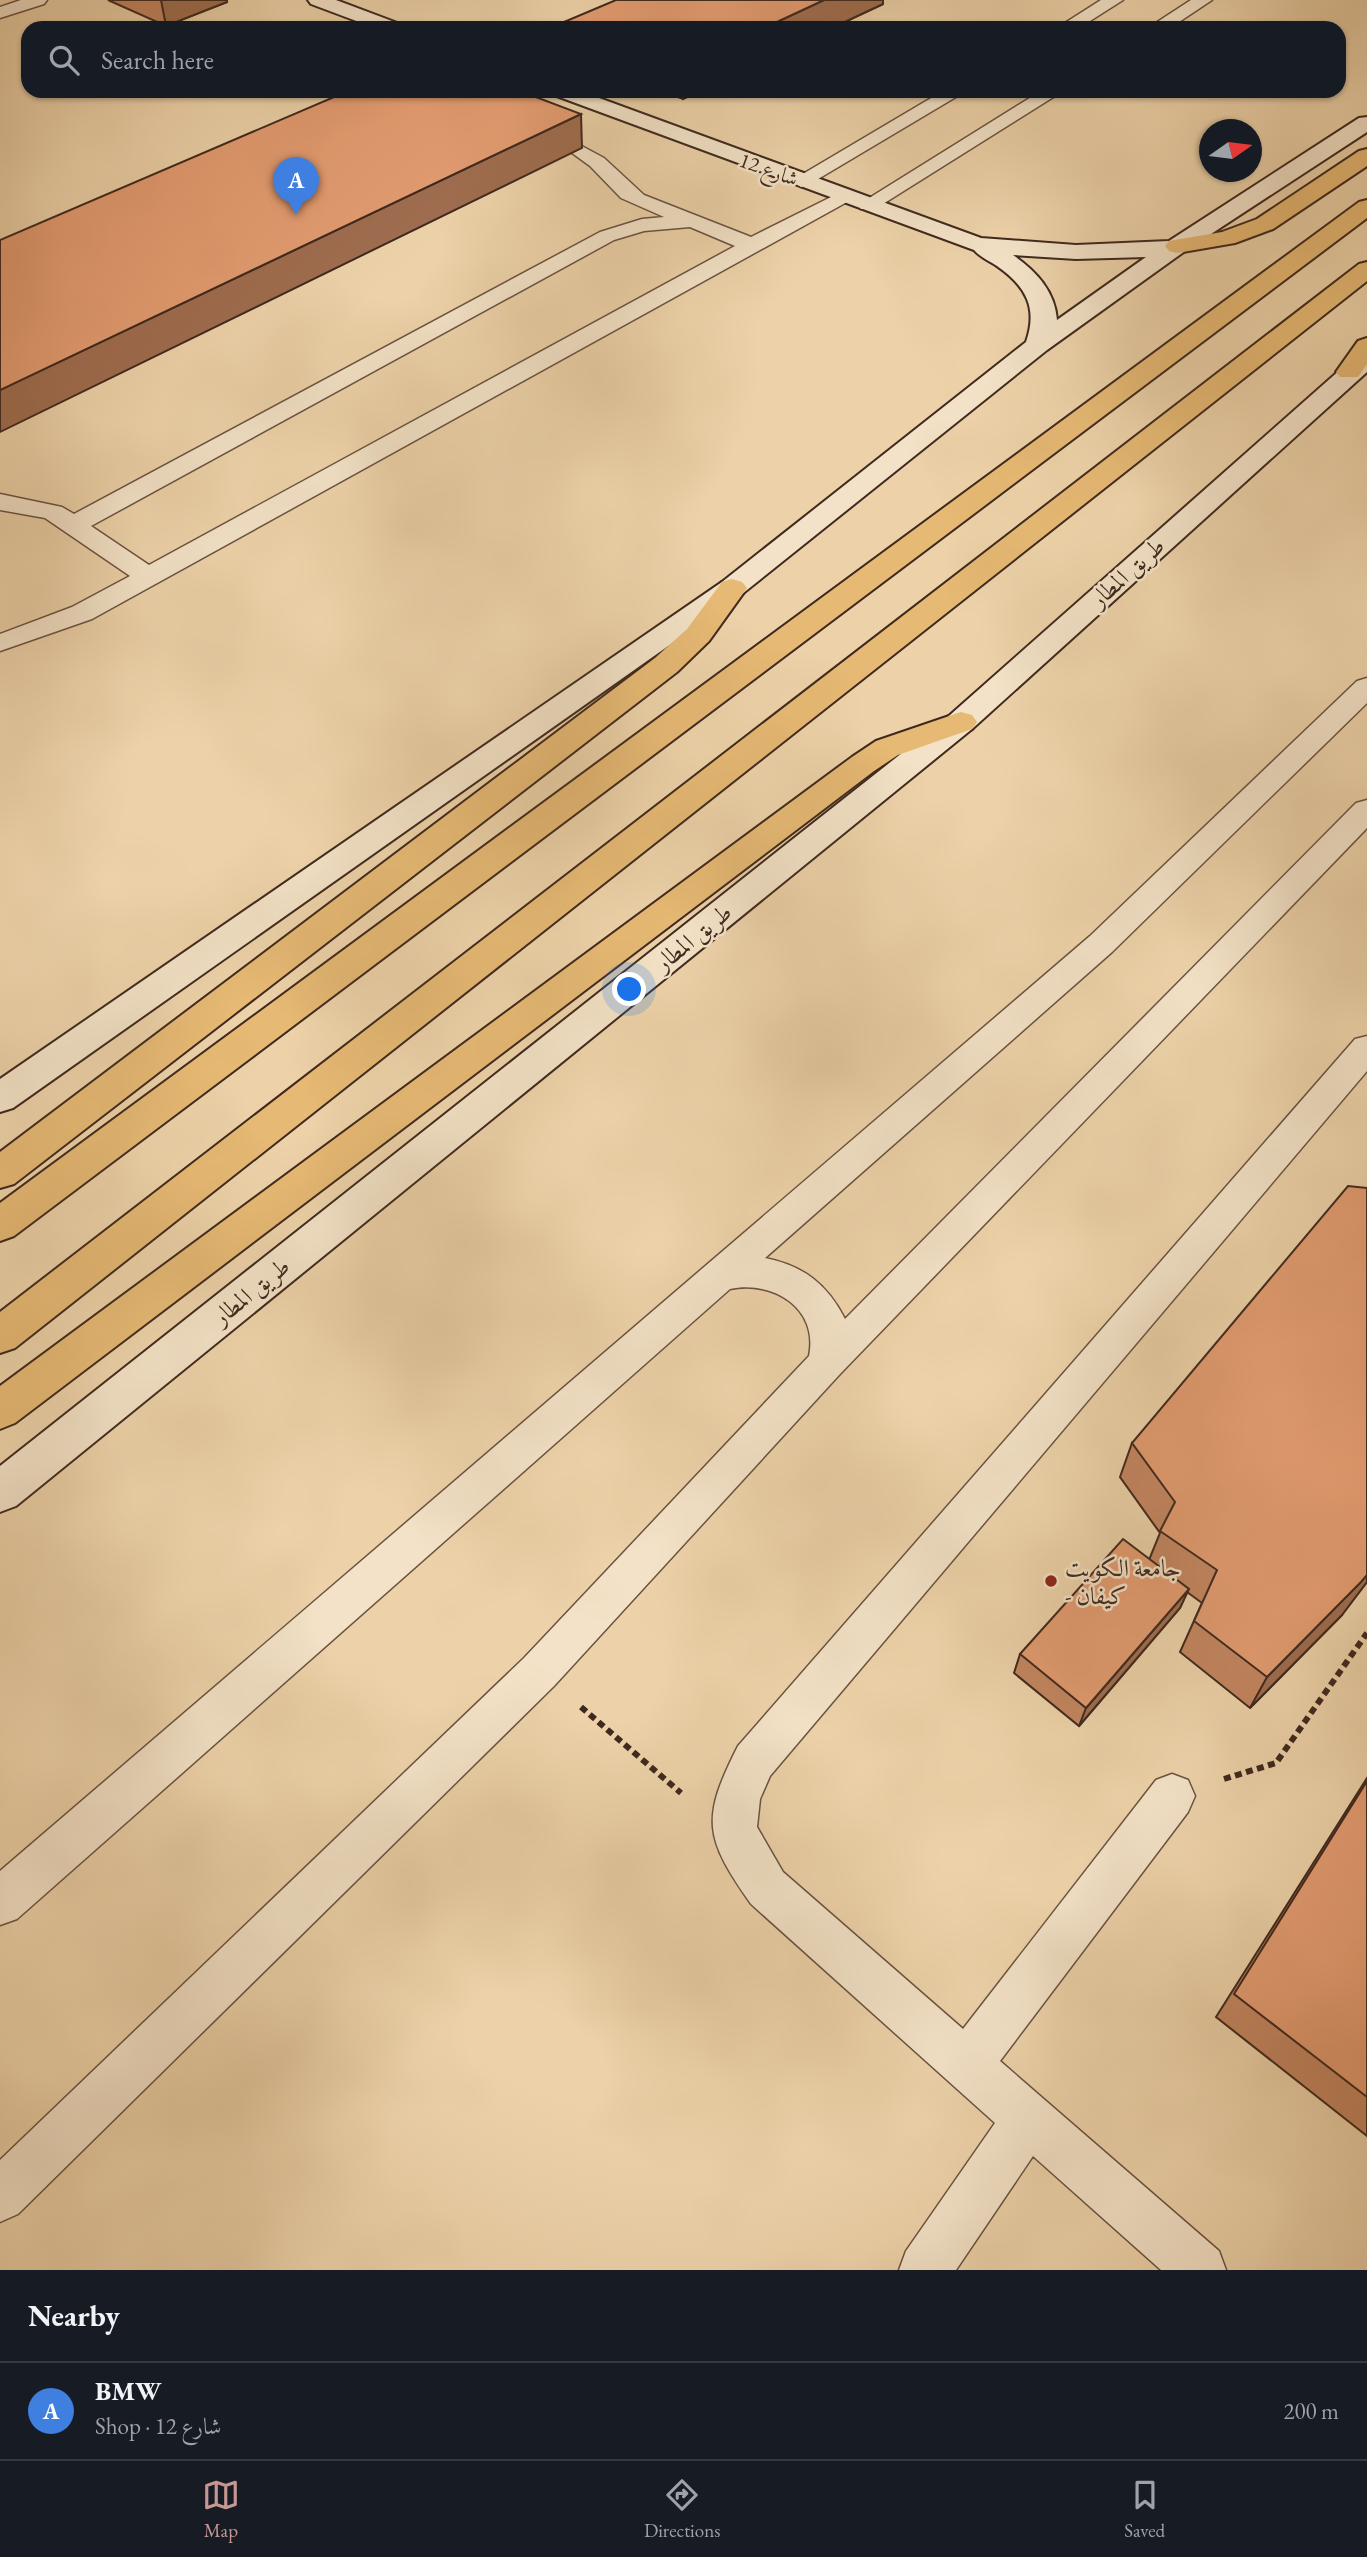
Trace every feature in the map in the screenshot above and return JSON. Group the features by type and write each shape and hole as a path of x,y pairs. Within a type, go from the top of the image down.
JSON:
{"highway":[{"path":"1177,246 1227,238 1265,225 1367,156"},
{"path":"0,1225 1367,207"},
{"path":"0,1336 1367,269"},
{"path":"0,1173 666,665 698,635 732,588"},
{"path":"0,1410 863,764 887,748 961,722"}],"main road":[{"path":"318,0 374,21"},
{"name":"شارع 12","path":"580,98 977,244 1013,265 1037,290 1046,318 1038,345"},
{"path":"0,1098 732,588 1038,345 1177,246 1367,122"},
{"name":"شارع 12","path":"977,244 1028,252 1080,255 1177,246"},
{"name":"طريق المطار","path":"0,1492 961,722 1361,359"}],"lane":[{"path":"0,13 37,0"},
{"path":"1078,21 1114,0"},
{"path":"1168,21 1203,0"},
{"path":"801,181 945,98"},
{"path":"868,205 1043,98"},
{"path":"578,150 608,168 615,182 628,194 752,245"},
{"path":"0,643 82,612 752,245 846,197"},
{"path":"75,524 607,236 642,225 692,221"},
{"path":"0,502 53,512 75,524 147,576"},
{"path":"0,1902 1101,944 1367,687"},
{"path":"0,2196 539,1672 826,1363 1367,810"},
{"path":"1200,2270 767,1888 735,1839 734,1799 754,1761 1367,1048"},
{"path":"718,1277 747,1271 778,1276 804,1289 823,1311 830,1337 826,1363"},
{"path":"966,2065 1172,1796"},
{"path":"925,2270 1028,2119"}],"path":[{"path":"1172,1796 1276,1763 1367,1633"},
{"path":"539,1672 735,1839"}],"building":[{"path":"616,0 824,0 779,21 566,21"},
{"path":"332,98 539,98 581,114 0,390 0,240"},
{"path":"1348,1186 1367,1188 1367,1575 1267,1677 1194,1621 1217,1570 1160,1531 1175,1502 1132,1443"},
{"path":"1123,1539 1189,1589 1086,1708 1020,1654"},
{"path":"1367,1781 1367,2097 1234,1994"}],"place":[{"name":"BMW","path":"296,215"},
{"name":"جامعة الكويت - كيفان","path":"1051,1581"}]}
